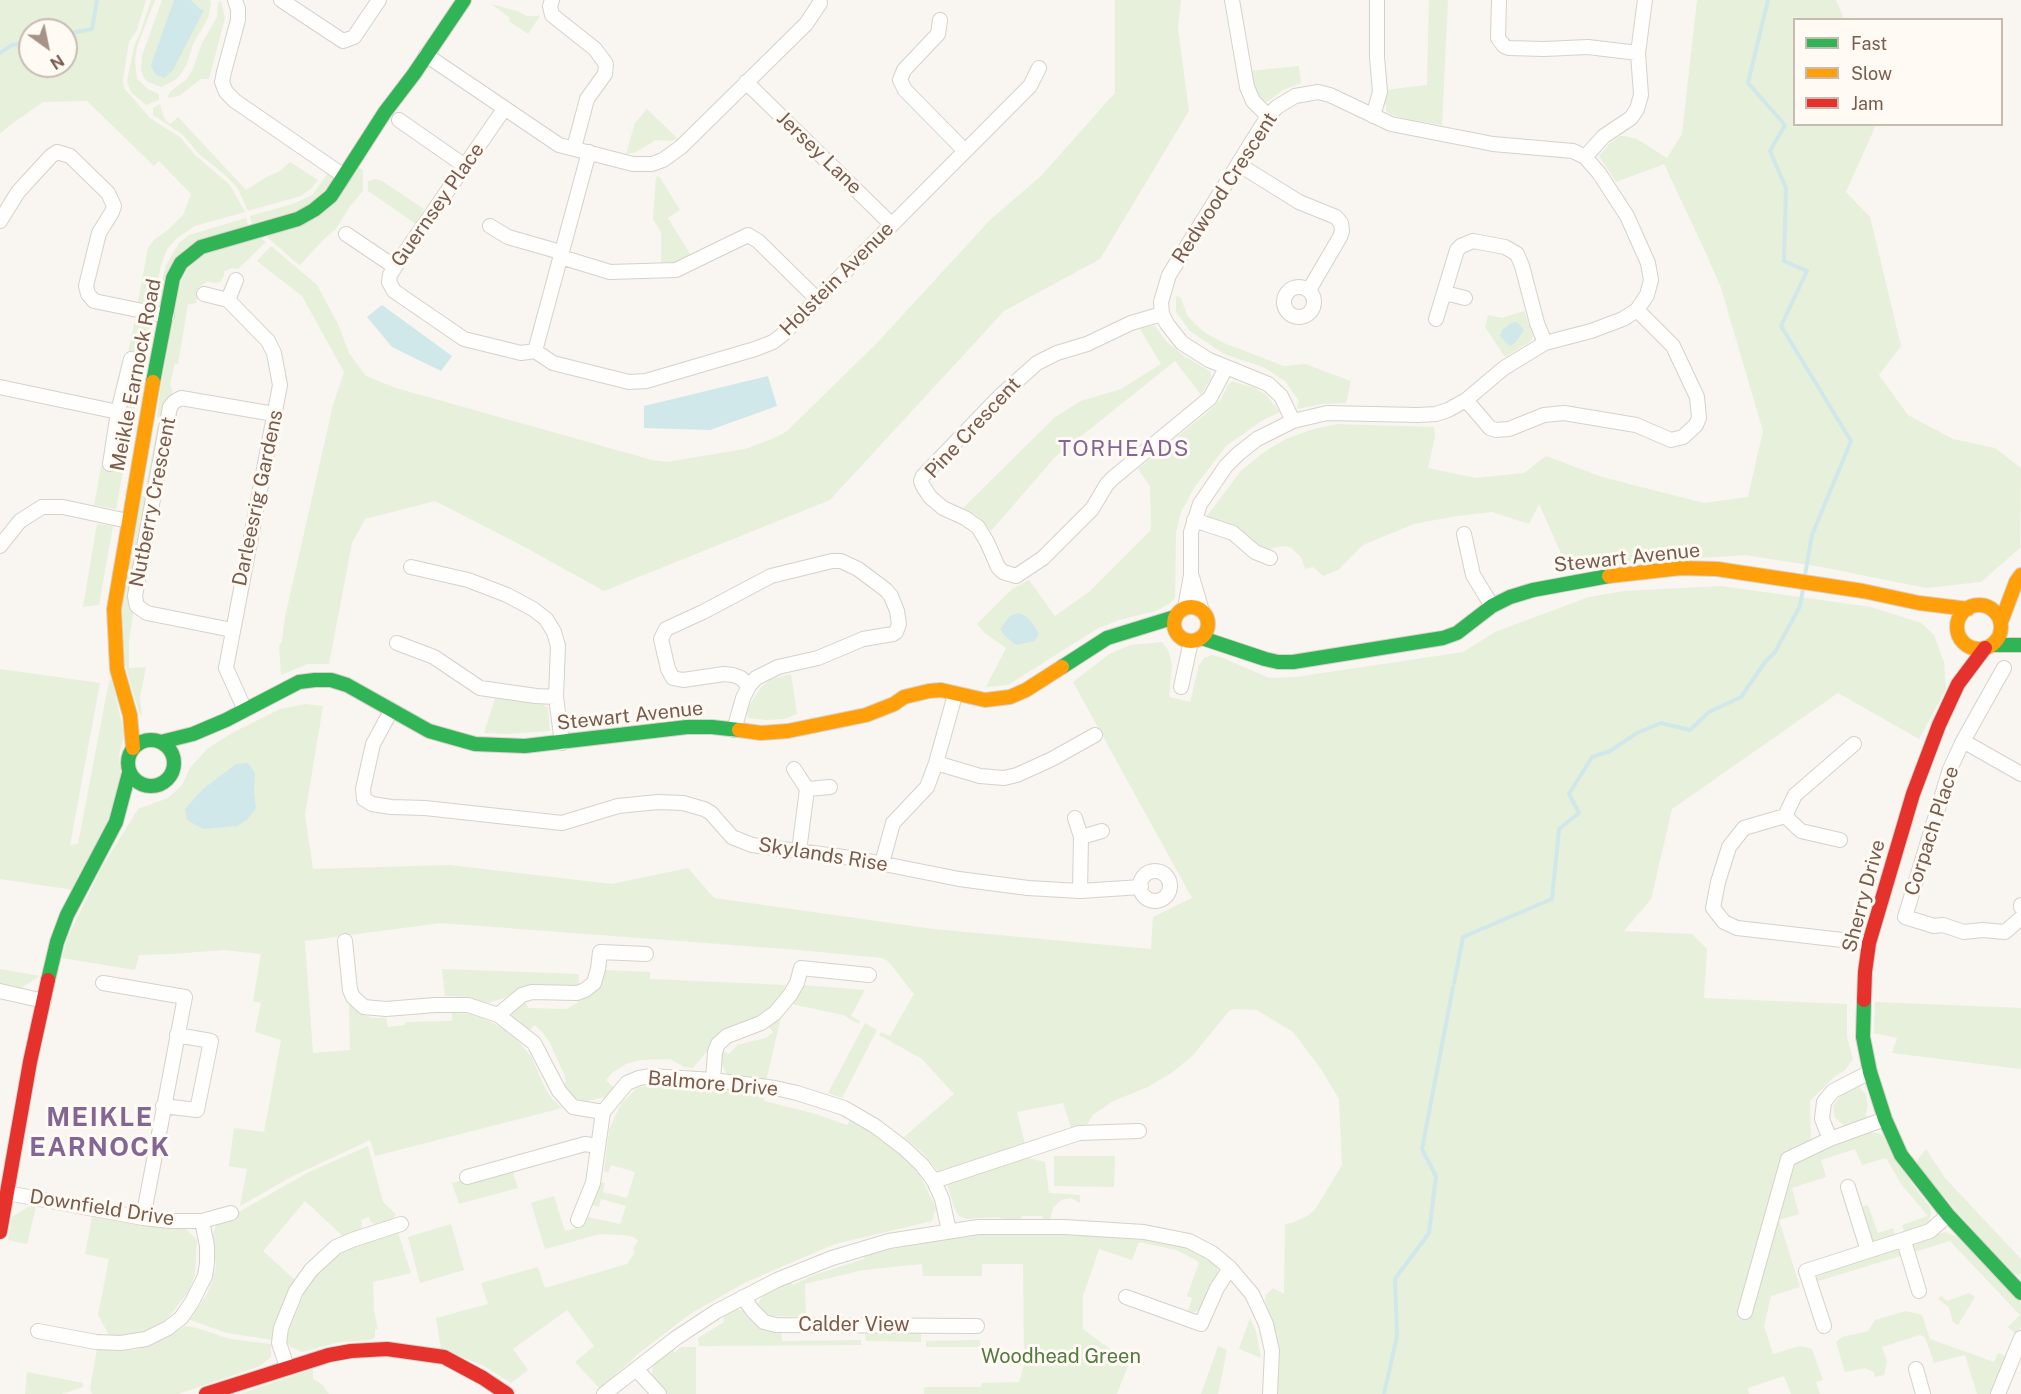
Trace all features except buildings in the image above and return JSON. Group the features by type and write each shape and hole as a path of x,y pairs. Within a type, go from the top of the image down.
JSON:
{"street":[{"path":"280,0 343,41 354,36 379,0"},
{"name":"Meikle Earnock Road","path":"133,748 130,715 117,669 114,609 173,278 182,263 201,247 298,219 331,196 385,112 464,0"},
{"path":"552,0 550,6 552,15 595,49 603,58 607,69 587,99 573,148"},
{"path":"1232,0 1247,87 1253,100 1268,116"},
{"path":"1373,116 1380,92 1377,57 1377,0"},
{"path":"1499,0 1498,38 1504,46 1509,48 1588,47 1638,53"},
{"path":"1181,687 1196,640 1206,633 1205,615 1191,575 1190,548 1194,520 1211,486 1238,454 1257,439 1293,421 1327,413 1436,414 1448,410 1466,400 1504,368 1545,343 1591,331 1623,319 1637,310 1647,296 1651,280 1648,262 1628,216 1604,180 1585,157 1604,136 1631,118 1637,109 1641,95 1638,53 1645,0"},
{"path":"237,1 238,20 222,82 225,92 344,176"},
{"path":"426,55 551,141 633,164 652,164 663,160 681,147 806,24 820,3"},
{"path":"940,20 938,34 904,70 900,80 904,90 965,151"},
{"name":"Holstein Avenue","path":"536,351 553,363 629,382 646,381 773,342 1030,86 1039,68"},
{"name":"Jersey Lane","path":"746,82 891,224"},
{"name":"Redwood Crescent","path":"1162,314 1161,302 1169,275 1268,116 1285,100 1308,92 1318,92 1330,95 1391,124 1502,145 1573,151 1585,157"},
{"name":"Guernsey Place","path":"504,109 395,267 388,282 394,291 464,339 521,353 536,351"},
{"path":"399,120 465,166"},
{"path":"0,220 18,192 51,156 57,152 70,156 108,193 114,206 99,232 86,286 88,294 94,301 167,316"},
{"path":"536,351 589,152"},
{"path":"1238,164 1299,202 1336,217 1341,223 1340,237 1309,290"},
{"path":"490,226 508,237 557,251 561,257 610,272 672,271 748,235 758,240 817,299"},
{"path":"346,234 395,267"},
{"path":"1436,319 1457,250 1461,246 1473,241 1510,249 1517,254 1522,266 1537,323 1545,343"},
{"path":"204,294 228,300 236,280"},
{"path":"1445,293 1465,298"},
{"name":"Darleesrig Gardens","path":"228,300 268,341 274,353 280,385 226,668 245,710"},
{"path":"1466,400 1490,428 1496,430 1509,429 1544,415 1564,413 1636,425 1671,440 1683,437 1696,425 1699,418 1697,397 1673,346 1637,310"},
{"path":"1162,314 1182,343 1209,360 1274,388 1286,405 1293,421"},
{"name":"Pine Crescent","path":"1162,314 1131,323 1096,340 1057,353 1037,363 999,397 923,476 922,482 930,497 943,508 978,527 1003,573 1016,576 1043,558 1092,509 1107,484 1210,398 1226,368"},
{"path":"110,464 118,412 131,359"},
{"path":"0,387 118,412"},
{"name":"Nutberry Crescent","path":"232,630 147,613 137,606 135,596 170,407 181,398 274,414"},
{"path":"0,546 21,521 42,507 63,507 128,521"},
{"path":"1194,520 1233,533 1255,552 1270,558"},
{"path":"1464,534 1473,575 1492,606"},
{"path":"734,730 742,698 748,686 756,678 768,671 818,658 863,639 896,632 900,624 891,597 886,590 858,569 841,561 832,561 771,576 703,612 670,626 663,632 662,639 668,669 673,678 683,680 724,674 741,678 748,686"},
{"path":"411,567 468,580 507,595 546,619 554,632 558,646 556,697 562,743"},
{"name":"Stewart Avenue","path":"1196,640 1246,652 1271,661 1293,662 1430,640 1457,633 1492,606 1509,597 1533,590 1594,578 1681,568 1749,573 1863,591 1919,603 1974,607"},
{"path":"1191,575 1174,626 1178,635 1196,640"},
{"path":"2018,579 1959,619 1960,636 1972,648 2021,645"},
{"path":"1989,647 2001,633 2001,624 2018,579"},
{"name":"Stewart Avenue","path":"1919,603 1960,636"},
{"path":"1180,612 1192,607 1205,615"},
{"path":"1974,607 1994,611 2001,624 2021,638"},
{"name":"Stewart Avenue","path":"157,741 193,734 226,720 299,682 315,680 331,680 347,686 429,732 475,744 525,746 687,727 788,732 866,715 915,693 941,690 986,700 1011,697 1026,690 1100,642 1125,631 1143,628 1180,612"},
{"name":"Stewart Avenue","path":"1205,615 1246,652"},
{"name":"Stewart Avenue","path":"1143,628 1178,635"},
{"name":"Sherry Drive","path":"1958,684 1960,636"},
{"path":"397,643 434,657 480,688 556,697"},
{"name":"Sherry Drive","path":"1989,647 1958,684 1939,725 1916,786 1869,943 1863,995 1863,1036 1870,1072 1885,1119 1901,1155 1948,1215 2021,1293"},
{"name":"Corpach Place","path":"2004,668 1950,769 1905,917 1964,932 1982,930 2005,932 2021,918"},
{"path":"882,863 893,823 927,787 956,695"},
{"name":"Skylands Rise","path":"391,711 373,744 363,789 364,799 372,804 561,823 618,806 658,802 683,803 694,805 711,813 725,830 741,842 882,863 959,879 1028,888 1080,891 1141,887"},
{"name":"Meikle Earnock Road","path":"130,715 157,741"},
{"name":"Stewart Avenue","path":"174,763 226,720"},
{"path":"936,763 980,776 1004,778 1017,775 1053,759 1095,735"},
{"path":"157,741 172,754 174,763 171,776 161,784 148,786 134,779 129,773 127,764 128,755 133,748 139,743 157,741"},
{"path":"1963,741 2021,774"},
{"path":"1854,744 1795,795 1785,816 1744,828 1729,847 1713,908 1724,922 1737,928 1869,943"},
{"path":"794,769 807,789 798,851"},
{"path":"0,1232 30,1062 57,942 67,915 116,822 129,773"},
{"path":"116,822 148,786"},
{"path":"807,789 830,787"},
{"path":"1785,816 1801,831 1840,840"},
{"path":"1075,818 1081,837 1080,891"},
{"path":"1081,837 1102,831"},
{"path":"345,942 350,990 364,1007 386,1009 468,1005 498,1014 534,1043 559,1091 573,1107 603,1112 592,1183 578,1220"},
{"path":"498,1014 522,995 532,992 577,993 585,990 594,983 600,952 646,954"},
{"path":"713,1080 715,1052 718,1044 727,1036 761,1023 775,1013 790,995 801,968 869,975"},
{"path":"103,983 185,997 143,1218"},
{"path":"0,991 44,1001"},
{"path":"163,1106 198,1110 211,1041 177,1035"},
{"path":"1830,1140 1822,1119 1824,1102 1833,1090 1870,1072"},
{"name":"Balmore Drive","path":"603,1112 627,1083 651,1076 713,1080 797,1093 844,1108 875,1126 904,1148 934,1181 942,1199 949,1231"},
{"path":"1745,1312 1788,1159 1885,1119"},
{"path":"934,1181 1079,1133 1138,1131"},
{"path":"467,1177 585,1144 597,1146"},
{"path":"1848,1187 1868,1251"},
{"name":"Downfield Drive","path":"8,1193 170,1221 202,1221 231,1213"},
{"path":"1824,1326 1806,1270 1930,1231 1948,1215"},
{"path":"38,1331 96,1342 121,1343 146,1339 168,1328 181,1318 205,1276 207,1246 202,1221"},
{"path":"287,1367 279,1343 281,1328 296,1291 311,1270 336,1247 401,1224"},
{"path":"604,1394 676,1338 743,1297 832,1257 889,1240 978,1227 1064,1227 1144,1232 1189,1241 1212,1253 1230,1268 1252,1294 1266,1324 1272,1350 1270,1394"},
{"path":"1904,1241 1919,1291"},
{"path":"1126,1297 1201,1324 1217,1288 1230,1268"},
{"name":"Calder View","path":"743,1297 764,1322 776,1324 977,1326"},
{"path":"1998,1394 2021,1338"},
{"path":"206,1394 287,1367 351,1351 387,1349 444,1358 483,1378 507,1394"},
{"path":"636,1369 659,1394"},
{"path":"1916,1369 1923,1394"}],"green space":[{"path":"0,0 146,0 137,30 129,42 123,79 124,88 151,119 180,137 195,155 230,185 245,212 195,226 177,238 167,249 161,265 153,304 138,302 148,248 183,215 191,194 159,161 154,166 87,101 43,102 0,134"},
{"path":"151,0 155,0 137,47 135,61 137,79 159,95 159,100 146,105 131,92 127,81 134,46"},
{"path":"162,0 210,0 211,4 208,18 193,44 187,64 175,80 161,87 148,82 141,69 142,56"},
{"path":"1115,0 1181,0 1178,28 1189,111 1100,259 1004,311 830,500 604,591 435,501 365,519 352,543 329,664 308,664 281,675 279,646 282,641 285,617 333,405 344,372 302,296 257,261 271,246 317,285 338,324 349,353 366,376 396,388 652,460 667,462 745,449 786,432 876,344 990,220 1041,176 1115,93"},
{"path":"1429,0 1448,0 1442,125 1390,114 1386,111 1386,104 1383,103 1385,90 1427,85"},
{"path":"1697,0 1836,0 1844,18 1793,18 1793,126 1876,126 1846,192 1870,217 1901,346 1879,375 1908,415 1953,439 1995,448 2021,468 2020,548 1981,582 1926,588 1822,567 1745,555 1578,566 1565,569 1560,551 1539,504 1529,524 1492,512 1414,524 1363,545 1338,570 1323,576 1313,567 1305,569 1301,557 1290,547 1282,546 1264,550 1207,516 1241,471 1264,452 1286,439 1310,430 1337,424 1434,427 1435,437 1428,468 1476,478 1524,473 1546,456 1602,477 1704,503 1748,497 1763,431 1721,288 1705,251 1664,164 1616,182 1599,156 1611,142 1620,136 1625,136 1637,139 1667,158 1682,134"},
{"path":"221,1 225,18 209,79 201,79 179,96 167,98 171,91 187,79 193,69 201,45 217,17 218,3"},
{"path":"491,4 527,16 540,16 528,34 509,21 510,18"},
{"path":"1299,66 1301,83 1261,103 1254,92 1250,71"},
{"path":"160,104 164,118 170,124 178,117 246,190 280,171 290,162 318,180 301,196 248,211 237,187 199,154 182,134 153,115 153,108"},
{"path":"647,109 678,139 656,140 636,152 626,154 635,123"},
{"path":"358,167 363,170 363,191 350,206 336,229 301,264 299,265 267,237"},
{"path":"329,172 332,177 331,185 304,209 252,224 250,216 293,204 312,195"},
{"path":"659,176 680,210 668,218 692,257 681,264 661,266 661,232 653,219 656,177"},
{"path":"376,179 424,209 416,224 368,191 368,181"},
{"path":"246,218 249,228 207,239 159,305 161,283 166,265 179,243 189,235"},
{"path":"258,236 266,242 238,269 232,268 224,271 220,282 208,281 199,287 196,303 188,304 178,364 175,363 170,385 173,392 167,401 164,419 157,418 180,284 187,270 202,254"},
{"path":"1176,296 1181,298 1187,315 1195,324 1224,343 1284,366 1305,364 1351,381 1346,403 1322,404 1298,409 1299,401 1285,381 1263,367 1224,354 1190,331 1176,312"},
{"path":"1524,311 1533,336 1531,341 1505,357 1485,327 1488,315 1502,318"},
{"path":"135,319 150,322 116,509 94,505 102,462 107,462 107,468 114,470 120,445 137,360 127,358"},
{"path":"1155,326 1166,341 1184,356 1211,372 1211,378 1201,395 1175,361 1055,457 991,531 979,517 963,508 1055,417 1081,401 1121,389 1161,364 1140,329"},
{"path":"1232,381 1255,388 1265,394 1280,412 1263,420 1226,446 1194,488 1181,512 1176,533 1175,598 1156,611 1119,620 1097,629 1008,685 986,687 1006,648 985,633 977,624 1012,589 1029,580 1055,616 1090,591 1151,530 1150,486 1138,469 1210,410 1221,399"},
{"path":"158,423 163,424 129,640 129,668 146,667 140,697 142,717 123,658 122,594 140,496 144,496"},
{"path":"97,524 113,526 99,605 83,607"},
{"path":"1721,586 1871,607 1921,623 1934,635 1944,662 1946,689 1919,739 1838,693 1672,809 1651,899 1624,931 1692,934 1707,949 1704,998 1847,1004 1847,1037 1853,1059 1845,1070 1833,1078 1810,1101 1811,1147 1862,1133 1882,1135 1912,1184 1930,1207 1931,1214 1924,1228 1905,1235 1902,1225 1928,1216 1901,1184 1886,1158 1862,1165 1855,1149 1821,1160 1826,1177 1792,1188 1799,1214 1779,1220 1800,1287 1771,1296 1764,1326 1773,1354 1800,1346 1812,1349 1823,1380 1816,1382 1820,1394 1791,1394 1784,1376 1748,1388 1749,1394 1277,1394 1279,1369 1276,1338 1265,1300 1266,1295 1273,1288 1284,1294 1285,1224 1309,1215 1316,1208 1342,1165 1339,1099 1321,1069 1293,1032 1257,1010 1234,1009 1229,1011 1193,1055 1173,1072 1148,1087 1113,1101 1093,1115 1084,1130 1072,1131 1063,1103 1017,1112 1025,1144 941,1175 923,1153 904,1137 954,1094 922,1059 879,1035 881,1032 890,1036 914,994 889,962 883,958 441,923 305,941 313,1053 350,1050 349,1003 364,1015 386,1018 388,1027 405,1025 406,1022 452,1021 452,1013 470,1014 506,1030 521,1044 532,1058 552,1099 562,1108 375,1156 370,1140 291,1177 240,1206 247,1169 229,1166 234,1128 264,1132 281,1040 255,1032 261,1003 253,1001 261,954 224,950 139,955 135,970 62,958 67,939 102,867 138,809 168,798 182,785 190,768 207,749 232,733 280,709 305,704 323,706 305,815 313,869 450,865 612,884 688,868 714,898 933,929 1151,949 1153,917 1192,898 1073,682 1109,654 1130,645 1162,642 1168,650 1172,665 1169,697 1190,702 1199,665 1204,658 1212,655 1269,678 1296,677 1463,652 1495,632 1589,597 1624,591"},
{"path":"0,669 100,683 70,845 78,844 109,681 112,680 124,734 119,756 121,777 116,807 74,890 0,879"},
{"path":"791,674 797,714 784,719 748,718 747,711 761,687 772,679"},
{"path":"495,698 540,702 548,708 550,731 484,733"},
{"path":"0,969 40,976 21,988 0,983"},
{"path":"442,969 579,974 579,985 524,986 504,998 488,1003 464,997 445,996"},
{"path":"602,970 650,972 650,979 785,985 782,997 770,1012 709,1049 693,1068 684,1067 670,1059 640,1060 626,1064 613,1072 606,1080 614,1088 605,1097 587,1101 578,1100 569,1096 560,1086 566,1081 564,1074 543,1033 535,1025 528,1031 512,1017 512,1013 513,1008 525,999 528,1008 567,1009 598,989"},
{"path":"803,985 865,990 851,1016 860,1021 859,1024 843,1015 792,1004"},
{"path":"1875,1002 2021,1008 2021,1069 1892,1053 1897,1038 1874,1033"},
{"path":"782,1013 766,1081 726,1073 720,1060 721,1050 729,1054 737,1045 766,1038 773,1032 768,1025"},
{"path":"865,1023 877,1030 842,1098 828,1093"},
{"path":"1859,1084 1866,1094 1868,1106 1865,1115 1868,1117 1846,1127 1835,1118 1833,1106 1844,1091"},
{"path":"644,1086 691,1087 765,1095 764,1101 816,1114 847,1125 851,1118 890,1145 916,1167 936,1208 932,1221 835,1244 746,1282 690,1314 638,1354 600,1389 575,1362 594,1346 567,1310 513,1349 528,1370 511,1383 482,1365 441,1349 436,1318 488,1304 481,1283 538,1267 545,1288 627,1264 635,1252 633,1248 638,1241 634,1237 624,1235 600,1234 545,1249 531,1203 554,1196 565,1231 577,1228 576,1224 586,1223 588,1217 620,1224 626,1206 601,1199 599,1207 592,1205 600,1182 605,1183 603,1192 627,1198 635,1172 611,1165 608,1173 604,1171 609,1130 621,1104 637,1088"},
{"path":"368,1146 383,1202 396,1214 393,1219 377,1225 371,1222 369,1217 361,1220 362,1229 345,1238 305,1201 263,1251 296,1281 273,1340 227,1333 190,1320 207,1294 213,1277 216,1265 212,1235 218,1222 309,1172"},
{"path":"1926,1149 1945,1178 2021,1259 2021,1275 2011,1274 1917,1165 1918,1159"},
{"path":"1054,1156 1115,1156 1114,1187 1054,1186"},
{"path":"1024,1157 1045,1162 1049,1193 1080,1195 1080,1203 1071,1198 1061,1200 1053,1208 1050,1219 1043,1219 1042,1216 1022,1216 1021,1219 999,1217 966,1219 959,1216 947,1184"},
{"path":"511,1167 518,1188 459,1204 452,1183"},
{"path":"31,1205 36,1207 27,1244 8,1240 12,1217"},
{"path":"1868,1205 1878,1233 1893,1228 1896,1237 1873,1243 1870,1241 1861,1210 1862,1207"},
{"path":"92,1217 143,1226 184,1227 197,1240 195,1275 188,1292 168,1318 147,1330 129,1335 109,1335 98,1315 109,1259 85,1254"},
{"path":"451,1224 464,1270 420,1283 408,1237"},
{"path":"397,1229 411,1273 373,1282 374,1311 378,1329 375,1329 375,1337 370,1340 340,1342 302,1352 291,1347 286,1338 310,1278 327,1261 344,1251"},
{"path":"1945,1232 1958,1237 2021,1303 2021,1327 2016,1334 2008,1327 2020,1315 1950,1241 1911,1253 1908,1243"},
{"name":"Woodhead Green","path":"1049,1233 1157,1240 1184,1246 1207,1258 1217,1267 1218,1275 1202,1309 1192,1313 1188,1311 1192,1298 1187,1296 1199,1263 1196,1260 1176,1250 1139,1242 1132,1260 1099,1249 1083,1296 1083,1329 1114,1352 1131,1358 1117,1394 924,1394 924,1387 981,1387 982,1383 1019,1382 1024,1365 1023,1264 982,1264 982,1276 923,1276 922,1264 863,1270 805,1284 806,1317 771,1316 763,1311 760,1312 758,1308 758,1303 764,1294 791,1282 793,1285 814,1275 882,1251 986,1234"},
{"path":"1901,1245 1904,1255 1815,1282 1813,1273"},
{"path":"1969,1293 1975,1297 1958,1325 1953,1322 1949,1307 1938,1299 1941,1296 1947,1301"},
{"path":"735,1309 745,1311 781,1331 782,1341 861,1340 861,1345 699,1346 698,1338 724,1322 723,1316"},
{"path":"1906,1311 1922,1315 1930,1339 1994,1362 1998,1353 2008,1357 1992,1394 1977,1394 1965,1355 1934,1363 1925,1337 1920,1335 1882,1347 1887,1361 1884,1375 1875,1377 1874,1372 1865,1368 1845,1372 1836,1342 1842,1337 1868,1331 1875,1320"},
{"path":"1250,1318 1256,1331 1261,1358 1239,1349"},
{"path":"186,1326 230,1339 271,1344 271,1357 260,1366 178,1394 92,1394 90,1389 97,1349 135,1350 164,1339"},
{"path":"865,1330 921,1331 921,1342 866,1341"},
{"path":"980,1340 980,1347 926,1347 926,1341"},
{"path":"1218,1346 1227,1350 1218,1394 1201,1394"},
{"path":"681,1347 696,1347 696,1394 669,1394 663,1390 652,1375 653,1366 659,1359 671,1349 675,1352"},
{"path":"313,1369 313,1379 323,1385 329,1394 240,1394"},
{"path":"27,1372 83,1383 83,1387 62,1394 25,1394"}],"water":[{"path":"174,0 191,0 204,10 173,70 164,78 155,74 151,65"},
{"path":"382,305 452,356 441,371 392,347 367,317"},
{"path":"1517,322 1524,330 1516,342 1510,346 1500,336 1502,330 1511,323"},
{"path":"768,376 777,406 710,430 644,428 644,406"},
{"path":"1019,613 1026,616 1039,634 1035,641 1016,645 1000,629 1010,616"},
{"path":"248,763 255,773 256,808 247,820 237,826 203,829 187,820 185,809 202,790 236,764"}],"waterway":[{"path":"78,32 92,29 97,0"},
{"path":"1768,0 1748,83 1785,125 1770,151 1786,188 1784,261 1807,271 1781,326 1851,441 1812,535 1805,575"},
{"path":"0,53 18,44"},
{"path":"1454,983 1463,937 1552,899 1559,829 1579,813 1569,794 1592,757 1610,751 1637,733 1661,723 1690,730 1709,712 1741,697 1765,662 1775,652 1800,606 1803,589"},
{"path":"1384,1394 1397,1336 1395,1279 1429,1233 1436,1176 1422,1149 1453,987"}],"traffic: fast":[{"path":"153,382 173,278 181,263 201,247 298,219 331,196 385,112 464,0"},
{"path":"1202,638 1265,659 1293,662 1443,638 1457,633 1492,606 1510,597 1533,590 1609,576"},
{"path":"1062,667 1107,638 1175,617"},
{"path":"1992,645 2021,645"},
{"path":"161,742 193,734 226,720 299,682 315,680 331,680 347,685 429,731 475,744 525,746 687,727 739,730"},
{"path":"151,740 167,747 174,763 167,779 151,786 135,779 128,763 135,747 151,740"},
{"path":"48,980 57,942 67,915 116,822 129,773"},
{"path":"1864,1000 1863,1037 1870,1072 1885,1119 1901,1155 1948,1215 2021,1293"}],"traffic: slow":[{"path":"133,748 130,715 117,669 114,609 153,382"},
{"path":"1609,576 1681,568 1717,569 1968,609"},
{"path":"2001,622 2016,582 2021,575"},
{"path":"1979,605 1994,612 2001,627 1994,642 1979,649 1964,642 1957,627 1964,612 1979,605"},
{"path":"1191,607 1203,612 1208,624 1203,636 1191,641 1179,636 1174,624 1179,612 1191,607"},
{"path":"739,730 761,733 788,731 866,715 894,704 904,697 929,691 941,690 985,700 1010,697 1026,690 1062,667"}],"traffic: jam":[{"path":"1864,1000 1869,943 1913,794 1939,725 1958,684 1985,648"},
{"path":"0,1232 30,1062 48,980"},
{"path":"206,1394 329,1355 387,1349 444,1357 507,1394"}],"district":[{"name":"TORHEADS","path":"1124,449"},
{"name":"MEIKLE EARNOCK","path":"100,1133"}]}
